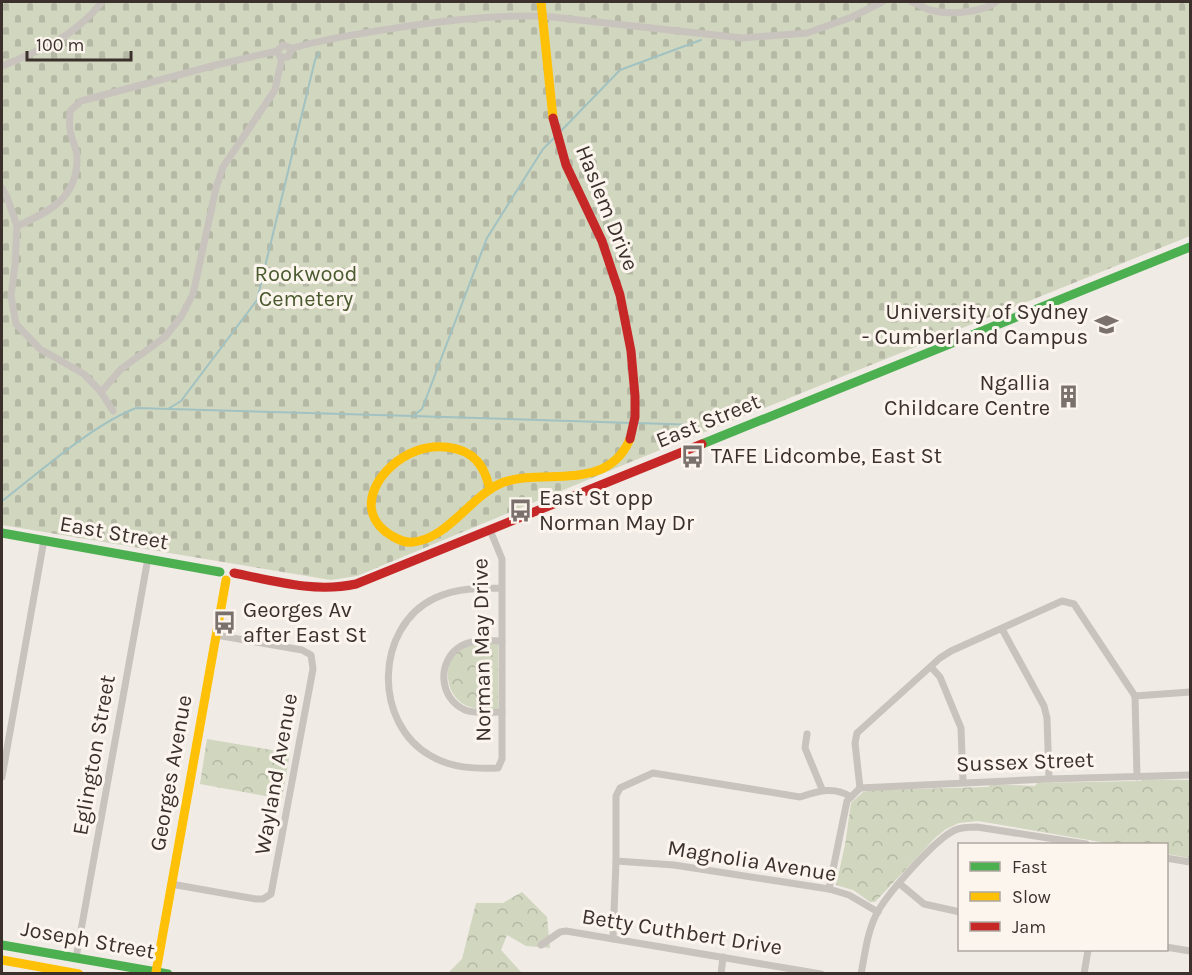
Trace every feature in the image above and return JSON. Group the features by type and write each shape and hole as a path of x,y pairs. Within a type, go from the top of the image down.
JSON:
{"main road":[{"name":"Haslem Drive","path":"490,489 517,479 572,477 614,463 625,452 632,440 634,429 633,369 624,308 595,225 568,169 556,129 549,94 541,2"},
{"name":"East Street","path":"2,533 148,558 226,575 324,588 340,588 356,584 490,531 1191,247"},
{"path":"448,447 468,454 480,465 490,489 452,522 424,541 403,542 381,529 371,510 375,483 388,465 406,454 424,448 448,447"},
{"name":"Georges Avenue","path":"156,973 226,575"},
{"name":"Joseph Street","path":"2,945 168,974"},
{"name":"Joseph Street","path":"2,960 79,974"}],"street":[{"path":"2,66 47,47 62,38 77,28 102,2"},
{"path":"16,226 41,216 63,200 74,182 77,156 70,131 70,111 81,101 277,51 283,45 290,49 336,37 434,21 492,16 543,16 742,38 807,33 852,17 882,2"},
{"path":"912,2 930,10 955,12 988,7 996,2"},
{"path":"277,51 278,56 282,58 288,57 290,49"},
{"path":"100,392 121,369 165,337 181,317 193,294 216,188 223,168 275,90 282,58"},
{"path":"2,188 16,226 15,265 10,296 16,324 40,349 84,374 114,411"},
{"name":"Norman May Drive","path":"490,531 502,559 502,588 502,759 498,768 456,767 430,756 407,737 396,717 388,689 389,660 397,633 413,613 434,598 463,589 502,588"},
{"path":"2,777 44,540"},
{"name":"Eglington Street","path":"76,958 148,558"},
{"path":"829,889 847,801 861,788 855,743 857,733 951,651 1062,601 1074,604 1135,696 1137,777"},
{"path":"1002,628 1044,706 1047,718 1049,778"},
{"name":"Wayland Avenue","path":"171,884 256,899 263,899 271,894 313,669 311,655 302,650 216,635"},
{"path":"502,641 479,641 459,647 446,662 443,672 444,685 455,703 466,710 502,712"},
{"path":"931,667 940,677 961,728 963,782"},
{"path":"1135,696 1191,692"},
{"path":"807,734 805,748 822,789"},
{"path":"612,939 616,861 616,796 620,788 653,773 800,796 822,789 842,791 851,797"},
{"name":"Sussex Street","path":"861,788 1049,778 1191,775"},
{"path":"861,974 870,933 878,912 900,884 948,834 962,828 977,827 1080,843"},
{"path":"1168,858 1191,862"},
{"name":"Magnolia Avenue","path":"616,861 674,865 829,889 849,895 878,912"},
{"path":"900,884 924,904 958,912"},
{"name":"Betty Cuthbert Drive","path":"542,945 560,932 566,931 821,974"},
{"path":"1168,947 1191,951"},
{"path":"1084,974 1088,951"},
{"path":"721,974 723,957"}],"green space":[{"name":"Rookwood Cemetery","path":"2,2 1190,2 1190,236 633,461 357,576 331,580 2,525"},
{"path":"498,644 498,709 476,709 462,704 456,698 449,683 449,666 457,652 466,647"},
{"path":"207,739 290,753 282,799 200,784"},
{"path":"1144,779 1190,780 1190,858 1168,854 1168,843 1106,843 978,821 959,823 946,829 875,902 870,902 853,890 836,885 851,803 863,792 988,787 992,784 1035,786 1037,783 1140,781"},
{"path":"522,892 547,917 550,948 526,946 507,935 501,950 522,973 447,974 462,959 476,903 503,903"}],"waterway":[{"path":"559,133 620,70 701,40"},
{"path":"168,409 181,401 257,300 315,60 319,53"},
{"path":"2,501 84,437 136,408 413,416 422,409 487,238 543,149 555,137"},
{"path":"413,416 632,423"},
{"path":"637,423 698,425"}],"traffic: fast":[{"path":"702,444 1190,247"},
{"path":"2,533 220,572"},
{"path":"2,945 168,974"}],"traffic: slow":[{"path":"541,2 553,118"},
{"path":"490,489 481,466 470,455 448,447 431,447 403,457 391,466 375,489 371,501 373,514 379,525 397,539 405,542 426,539 449,525 481,496 504,482 521,478 591,473 607,467 620,456 630,439"},
{"path":"156,972 226,580"},
{"path":"2,960 79,974"}],"traffic: jam":[{"path":"553,118 566,165 602,241 620,295 631,351 635,396 635,417 630,439"},
{"path":"234,573 310,587 356,584 702,444"}],"place":[{"name":"University of Sydney - Cumberland Campus","path":"1106,325"},
{"name":"Ngallia Childcare Centre","path":"1068,396"},
{"name":"TAFE Lidcombe, East St","path":"693,456"},
{"name":"East St opp Norman May Dr","path":"521,511"},
{"name":"Georges Av after East St","path":"225,623"}]}
